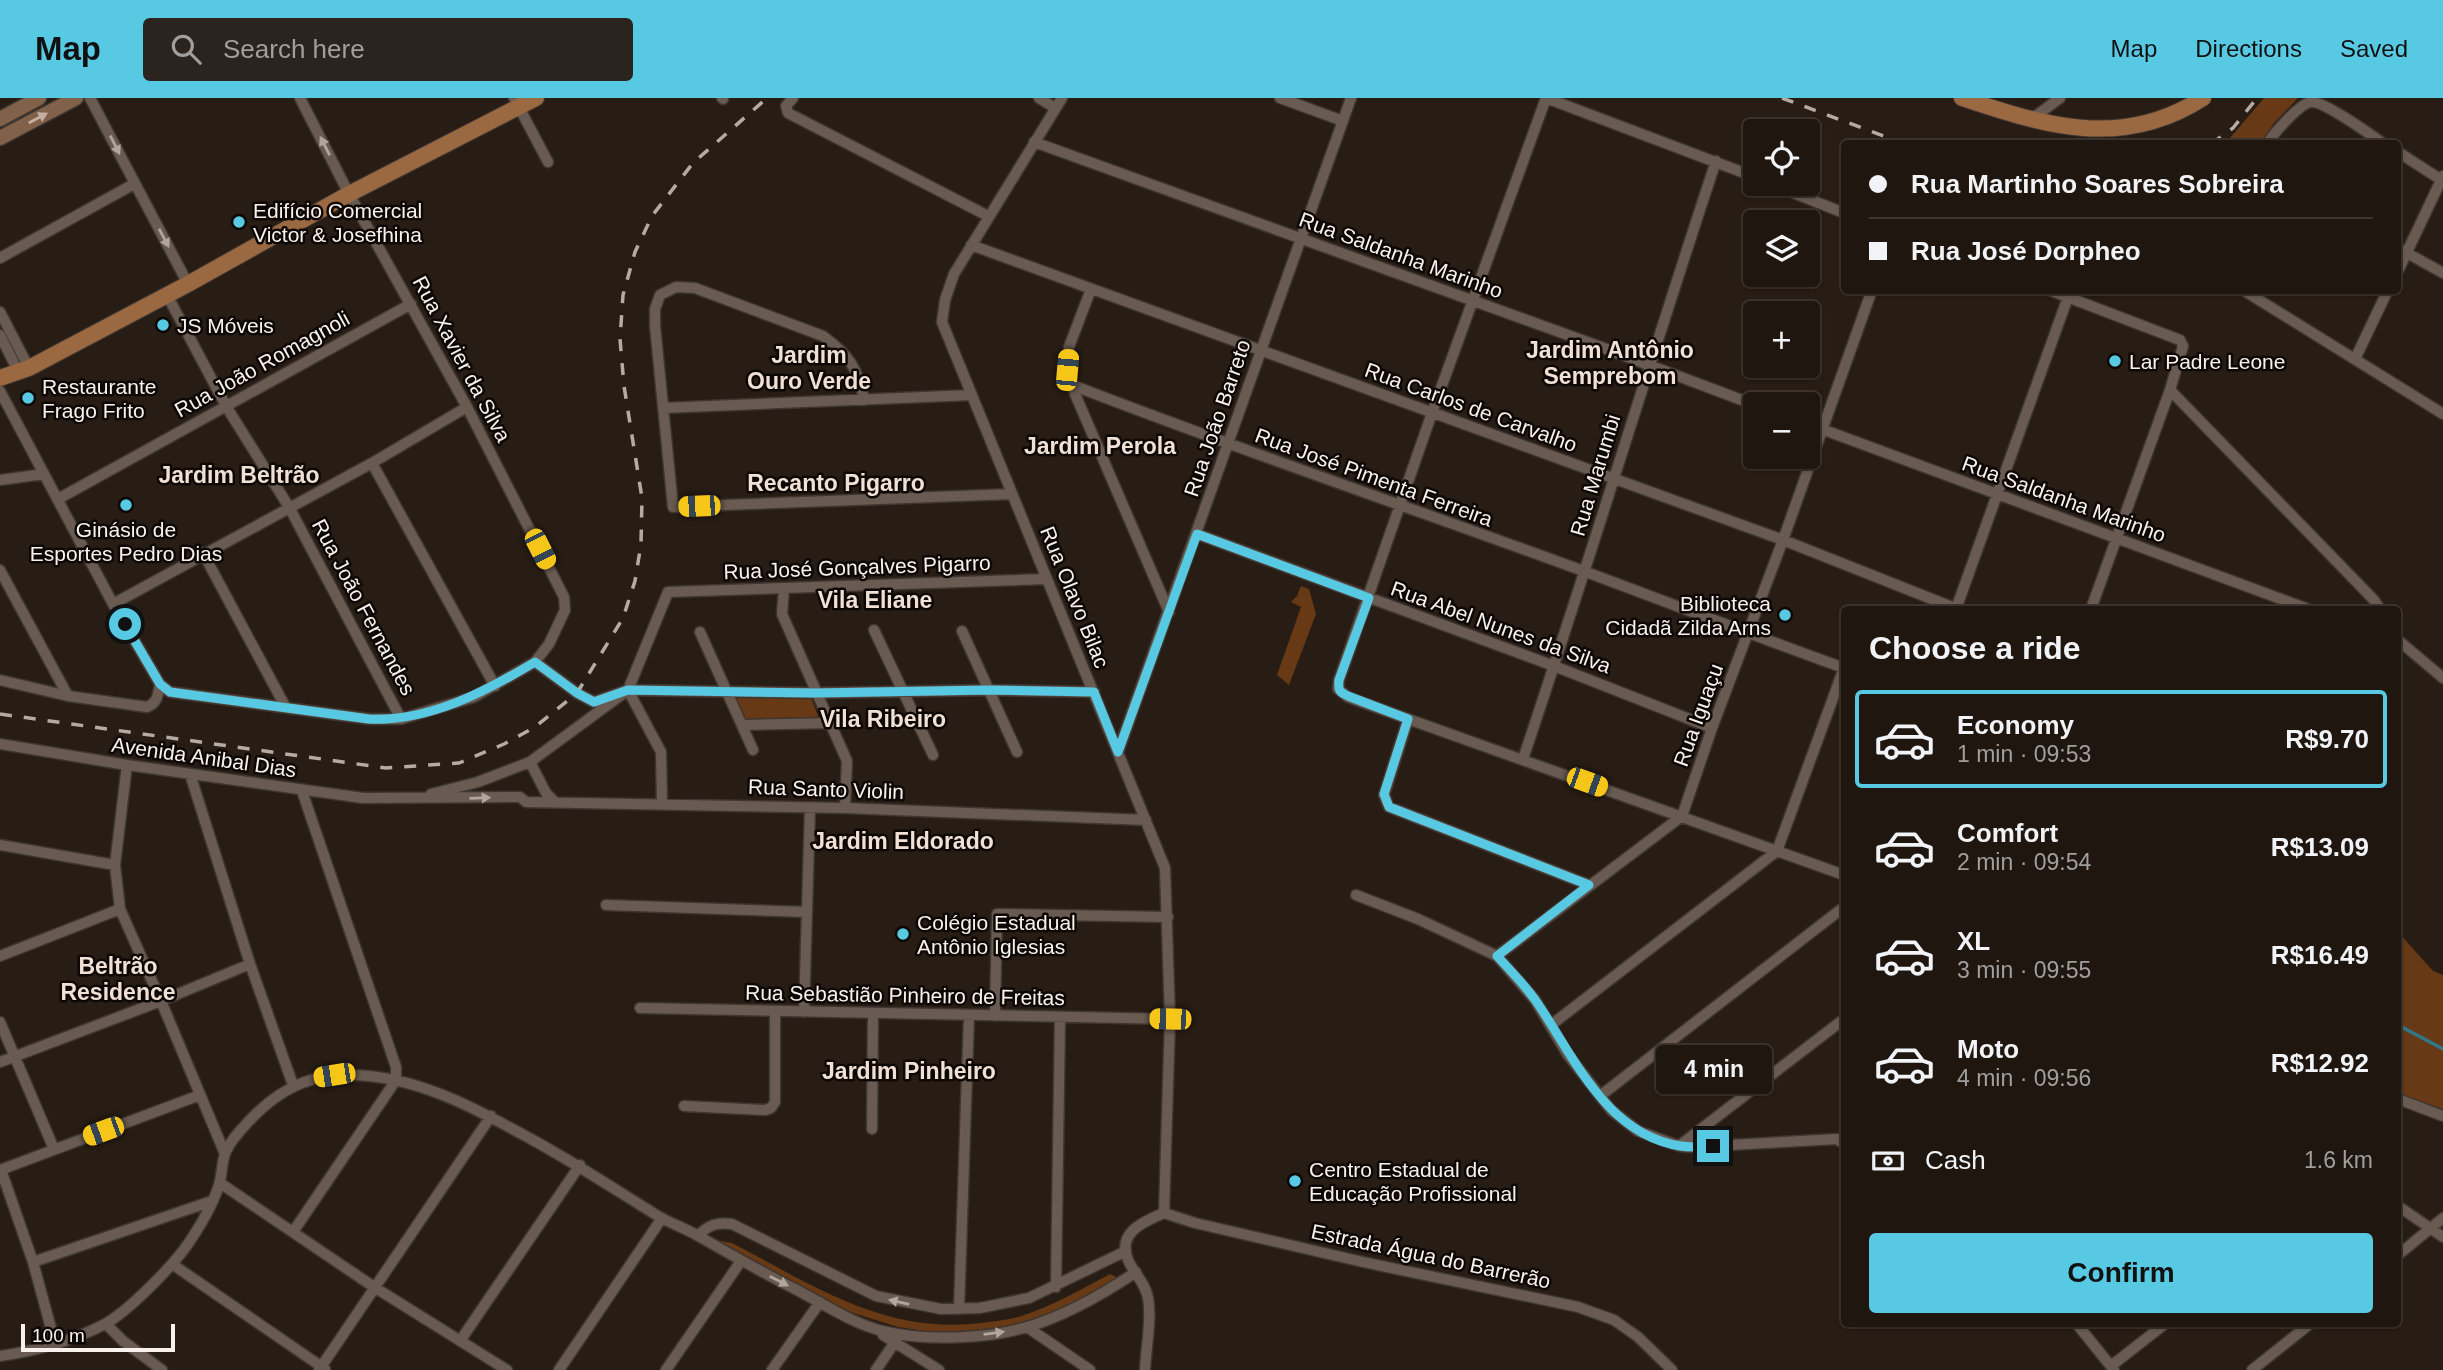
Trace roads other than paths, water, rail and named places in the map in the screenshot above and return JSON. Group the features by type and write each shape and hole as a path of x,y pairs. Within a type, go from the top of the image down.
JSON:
{"main road":[{"path":"0,120 39,98"},
{"path":"1,136 76,98"},
{"path":"0,378 24,370 188,284 516,103 536,98"},
{"path":"1962,98 2000,104 2033,118 2091,130 2160,120 2203,98"}],"street":[{"path":"90,98 188,284"},
{"name":"Rua Xavier da Silva","path":"300,98 349,194 467,407 566,604 549,644 535,662"},
{"path":"793,98 787,103 788,113 988,216"},
{"path":"1039,98 1058,103"},
{"path":"1280,98 1343,121"},
{"name":"Rua João Barreto","path":"1118,752 1352,98"},
{"path":"1743,172 1546,98 1339,680 1340,693 1841,874"},
{"path":"2033,118 2060,98"},
{"path":"2270,140 2291,116 2311,102 2323,105 2378,140"},
{"path":"516,103 548,162"},
{"name":"Rua Olavo Bilac","path":"1058,103 954,274 945,300 942,322 1165,867 1170,1019 1164,1213"},
{"name":"Rua Saldanha Marinho","path":"1034,142 1743,400"},
{"path":"2401,154 2442,179 2402,251 2443,273"},
{"name":"Rua Marumbi","path":"1523,759 1586,572 1649,364 1716,161"},
{"path":"0,258 135,184"},
{"path":"1801,196 1841,212"},
{"name":"Rua Carlos de Carvalho","path":"971,245 1783,540 1949,606"},
{"path":"863,400 854,366 841,349 823,336 695,288 676,286 660,295 654,309 673,507 1012,494"},
{"path":"1091,289 1069,347 1067,370 1169,612"},
{"name":"Rua Iguaçu","path":"1682,816 1871,294"},
{"path":"2058,294 2179,340 2182,344 2170,390 2092,606"},
{"path":"2249,294 2443,414"},
{"path":"2355,359 2386,294"},
{"name":"Rua João Fernandes","path":"167,295 226,406 289,508 401,719"},
{"path":"1958,606 2068,298"},
{"name":"Rua João Romagnoli","path":"58,499 411,304"},
{"path":"0,312 24,370"},
{"path":"0,335 24,370"},
{"name":"Rua José Pimenta Ferreira","path":"1072,385 1227,445 1586,572 1841,667"},
{"path":"2170,390 2374,606"},
{"path":"0,391 113,604 160,684 172,693 369,719 401,719 474,697 535,662 594,702 628,690 816,693 990,690 1094,692"},
{"path":"663,408 972,395"},
{"path":"113,604 372,463 467,407"},
{"name":"Rua Saldanha Marinho","path":"1820,429 2300,606"},
{"path":"372,463 495,687"},
{"path":"0,480 44,474"},
{"name":"Rua Abel Nunes da Silva","path":"1197,534 1554,666 1712,728"},
{"path":"204,553 285,706"},
{"path":"0,570 68,696"},
{"name":"Rua José Gonçalves Pigarro","path":"628,690 668,592 1047,579"},
{"path":"784,589 782,614 847,765 845,808"},
{"path":"874,630 933,755"},
{"path":"962,631 1017,752"},
{"path":"700,632 753,750"},
{"path":"2401,643 2443,678"},
{"path":"1551,1025 1777,851 1841,676"},
{"path":"0,680 68,696 147,707 157,699 160,684"},
{"path":"628,690 660,752 662,804"},
{"name":"Avenida Anibal Dias","path":"403,799 458,788 530,762 628,690"},
{"path":"586,722 594,702"},
{"path":"1408,719 1384,794 1389,807 1589,885"},
{"path":"742,725 830,723"},
{"name":"Avenida Anibal Dias","path":"0,744 363,798 508,797"},
{"path":"530,762 539,781 554,801"},
{"path":"127,765 115,865 120,909 225,1154"},
{"path":"190,774 250,964 293,1085"},
{"path":"502,774 501,787 508,797"},
{"path":"526,802 533,795 539,781"},
{"path":"293,1232 396,1080 393,1054 302,791"},
{"name":"Rua Santo Violin","path":"508,797 520,797 526,802 845,808 1146,820"},
{"path":"804,1012 810,808"},
{"path":"1497,956 1682,816"},
{"path":"0,845 115,865"},
{"path":"1356,895 1418,919 1497,956 1523,984 1569,1055 1611,1110 1638,1131 1679,1146 1841,1138"},
{"path":"606,905 807,912"},
{"path":"2,955 120,909"},
{"path":"1600,1096 1841,909"},
{"path":"995,1017 997,914 1168,917"},
{"path":"0,1062 250,964"},
{"name":"Rua Sebastião Pinheiro de Freitas","path":"640,1008 1170,1019"},
{"path":"684,1106 765,1110 771,1108 775,1102 775,1012"},
{"path":"872,1129 873,1014"},
{"path":"959,1309 969,1016"},
{"path":"1055,1287 1060,1017"},
{"path":"1679,1146 1841,1021"},
{"path":"0,1022 54,1149"},
{"path":"0,1356 55,1343 106,1324 172,1264 193,1237 219,1183 225,1154 233,1140 265,1104 293,1085 334,1075 354,1075 396,1080 441,1094 491,1116 580,1165 662,1218 868,1326 939,1370"},
{"path":"55,1343 33,1262 1,1170 200,1095"},
{"path":"2401,1100 2443,1116"},
{"path":"172,1264 322,1369 374,1287 491,1116"},
{"path":"460,1341 580,1165"},
{"path":"219,1183 374,1287 507,1370"},
{"path":"33,1262 212,1201"},
{"path":"2401,1208 2443,1237"},
{"path":"1145,1370 1148,1297 1129,1262 1127,1239 1135,1227 1164,1213"},
{"name":"Estrada Água do Barrerão","path":"1164,1213 1195,1223 1363,1262 1578,1307 1614,1320 1638,1337 1672,1370"},
{"path":"2401,1253 2443,1217"},
{"path":"559,1370 662,1218"},
{"path":"698,1236 712,1224 733,1224 876,1296 928,1307 959,1309 996,1306 1029,1298 1126,1251"},
{"path":"666,1370 741,1261"},
{"path":"868,1326 897,1334 928,1336 997,1333 1027,1327 1097,1295 1136,1272"},
{"path":"772,1370 820,1302"},
{"path":"106,1324 123,1341 162,1370"},
{"path":"1027,1327 1090,1370"},
{"path":"2079,1327 2112,1368 2161,1327"},
{"path":"2252,1370 2306,1327"},
{"path":"876,1370 895,1342"}],"waterway":[{"path":"2401,1027 2443,1049"}],"railway":[{"path":"0,714 386,768 459,763 535,727 577,693 623,618 635,581 641,544 642,498 624,386 620,339 623,295 635,252 652,216 693,163 767,98"},
{"path":"1782,98 1894,140"},
{"path":"2216,140 2233,128 2257,98"}],"place":[{"name":"Edifício Comercial Victor & Josefhina","path":"239,222"},
{"name":"JS Móveis","path":"163,325"},
{"name":"Lar Padre Leone","path":"2115,361"},
{"name":"Restaurante Frago Frito","path":"28,398"},
{"name":"Ginásio de Esportes Pedro Dias","path":"126,505"},
{"name":"Biblioteca Cidadã Zilda Arns","path":"1785,615"},
{"name":"Colégio Estadual Antônio Iglesias","path":"903,934"},
{"name":"Centro Estadual de Educação Profissional","path":"1295,1181"}],"district":[{"name":"Jardim Antônio Semprebom","path":"1610,363"},
{"name":"Jardim Ouro Verde","path":"809,368"},
{"name":"Jardim Perola","path":"1100,446"},
{"name":"Jardim Beltrão","path":"239,475"},
{"name":"Recanto Pigarro","path":"836,483"},
{"name":"Vila Eliane","path":"875,600"},
{"name":"Vila Ribeiro","path":"883,719"},
{"name":"Jardim Eldorado","path":"903,841"},
{"name":"Beltrão Residence","path":"118,979"},
{"name":"Jardim Pinheiro","path":"909,1071"}]}
